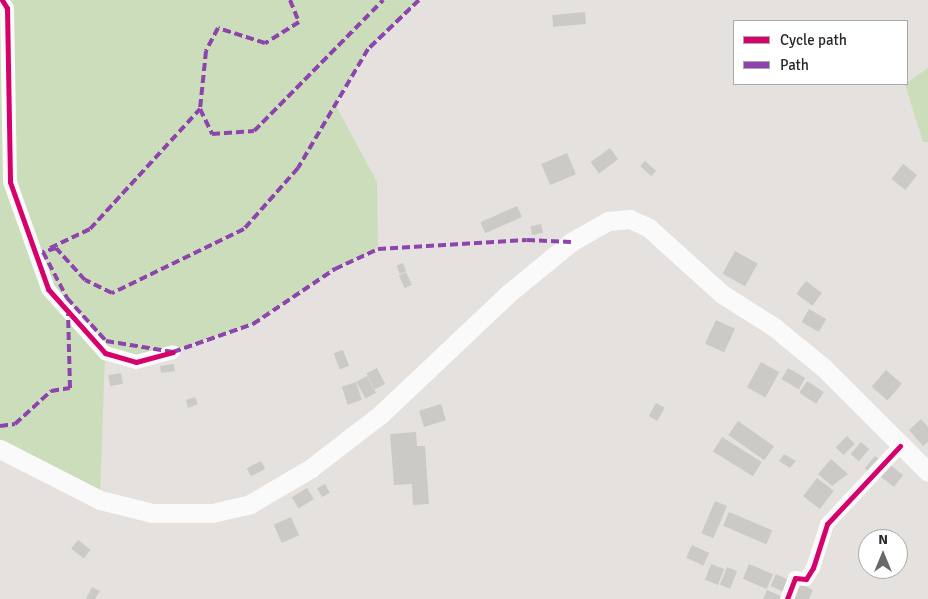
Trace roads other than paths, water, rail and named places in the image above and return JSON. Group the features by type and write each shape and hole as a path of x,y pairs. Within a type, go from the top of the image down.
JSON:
{"main road":[{"path":"0,449 100,500 152,513 212,513 250,504 311,468 381,414 509,293 571,242 608,221 630,219 649,228 722,294 774,327 823,367 928,472"}],"street":[{"path":"2,0 7,8 10,182 48,289 105,353 136,362 173,352"},
{"path":"787,599 795,578 806,579 813,568 827,524 900,446"}]}
